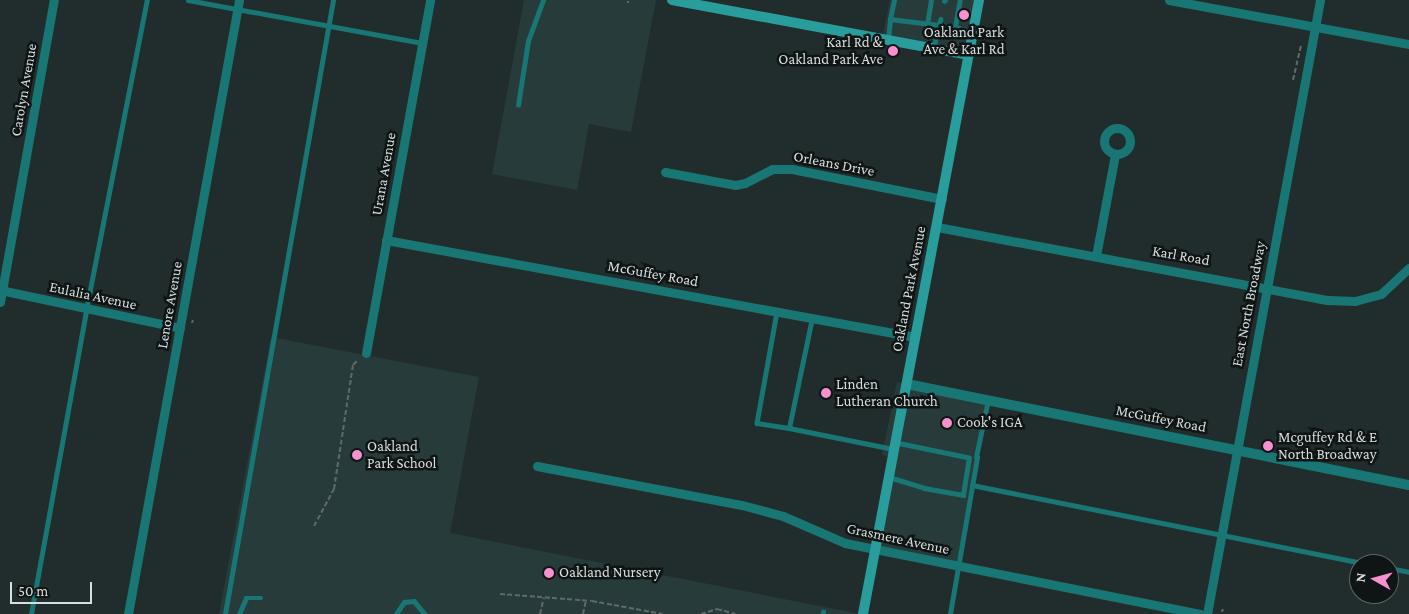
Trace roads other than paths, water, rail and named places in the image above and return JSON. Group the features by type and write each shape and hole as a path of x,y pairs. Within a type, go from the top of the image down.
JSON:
{"main road":[{"path":"672,0 968,56"},
{"name":"Oakland Park Avenue","path":"863,614 979,0"}],"street":[{"name":"Carolyn Avenue","path":"0,302 54,0"},
{"name":"Urana Avenue","path":"366,353 430,0"},
{"path":"1169,0 1409,44"},
{"name":"East North Broadway","path":"1207,614 1320,0"},
{"name":"Lenore Avenue","path":"128,614 239,4"},
{"path":"1096,256 1115,154"},
{"name":"Orleans Drive","path":"665,172 735,185 745,184 772,169 792,169 942,199"},
{"name":"Karl Road","path":"937,227 1266,287 1355,301 1380,294 1408,269"},
{"name":"McGuffey Road","path":"386,240 915,337"},
{"name":"Eulalia Avenue","path":"1,290 86,310 180,328"},
{"name":"McGuffey Road","path":"907,384 1409,485"},
{"name":"Grasmere Avenue","path":"537,466 742,505 783,516 833,539 876,550 1200,614"}],"lane":[{"path":"31,614 86,310 147,0"},
{"path":"188,0 239,4 328,26 422,43"},
{"path":"225,614 333,0"},
{"path":"518,105 528,42 543,0"},
{"path":"888,40 894,0"},
{"path":"927,25 931,0"},
{"path":"955,27 960,0"},
{"path":"890,19 955,27 973,32"},
{"path":"934,49 941,19"},
{"path":"777,312 757,423 969,458 977,457"},
{"path":"789,428 812,318"},
{"path":"950,614 988,400"},
{"path":"889,477 924,488 963,495 969,458"},
{"path":"972,484 1349,560"},
{"path":"239,614 246,598 260,598"},
{"path":"396,614 404,602 414,602 425,614"}],"place":[{"name":"Oakland Park Ave & Karl Rd","path":"964,15"},
{"name":"Karl Rd & Oakland Park Ave","path":"893,51"},
{"name":"Linden Lutheran Church","path":"826,393"},
{"name":"Cook's IGA","path":"947,423"},
{"name":"Mcguffey Rd & E North Broadway","path":"1268,446"},
{"name":"Oakland Park School","path":"357,455"},
{"name":"Oakland Nursery","path":"549,573"}]}
